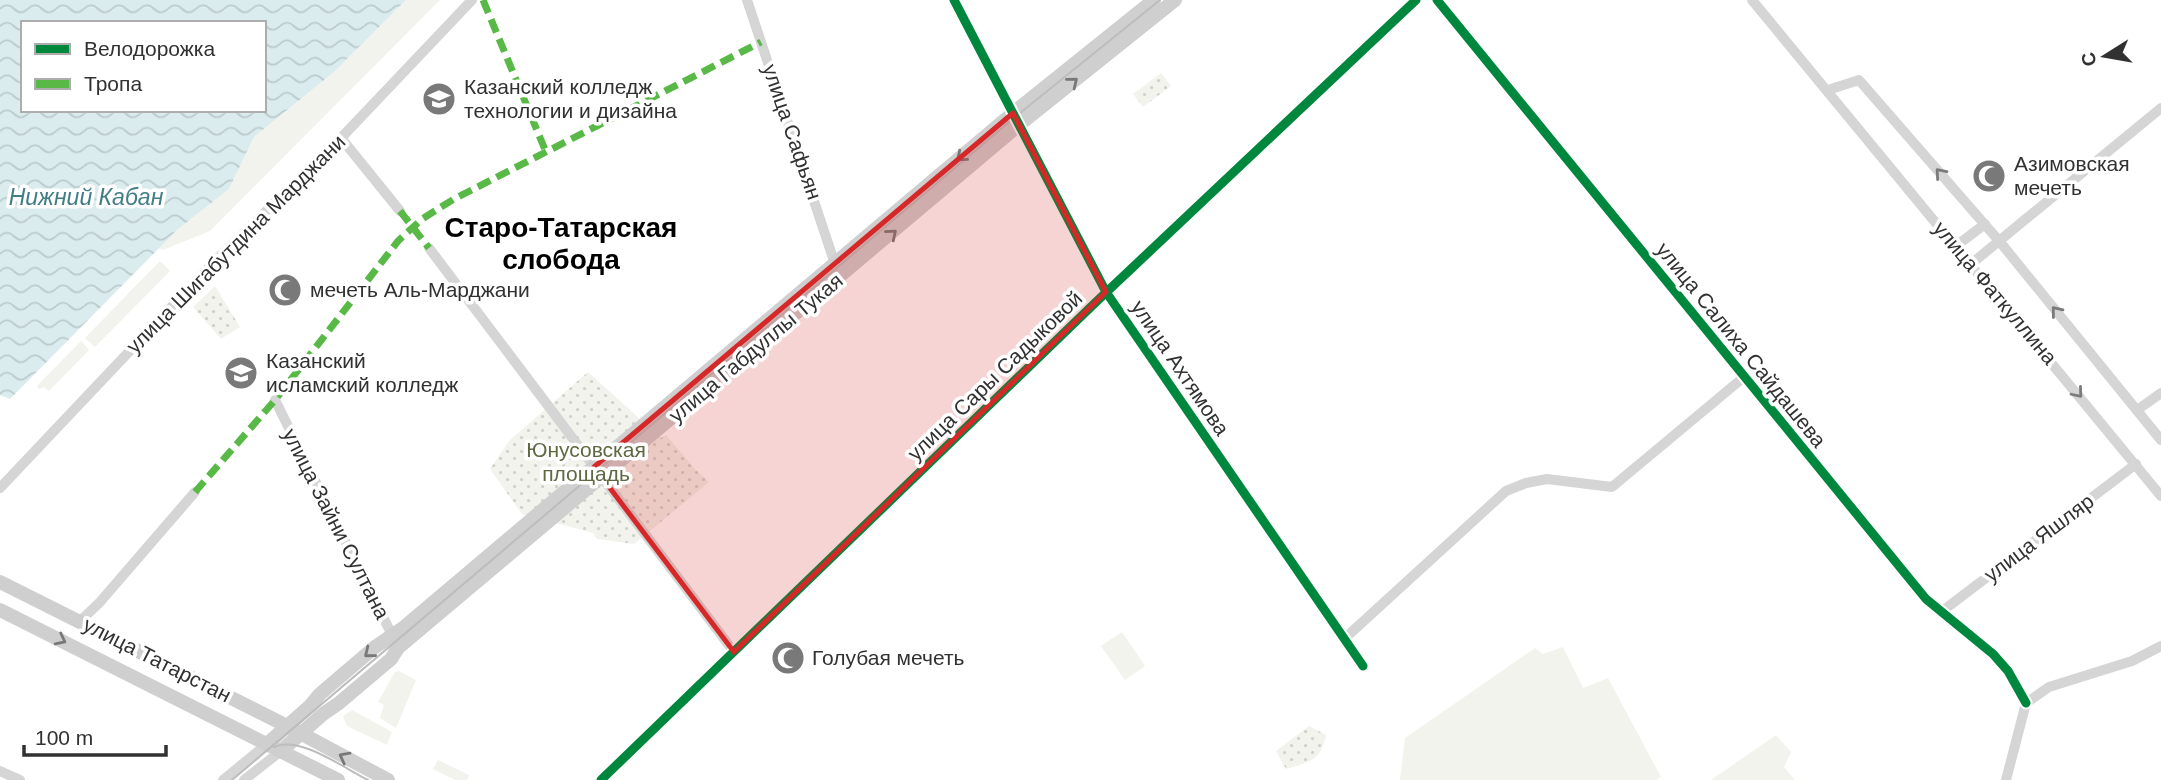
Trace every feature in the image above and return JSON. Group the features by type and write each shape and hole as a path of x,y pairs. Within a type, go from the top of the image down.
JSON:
{"main road":[{"name":"улица Габдуллы Тукая","path":"281,751 320,694 375,647 395,642 837,271 1154,0"},
{"name":"улица Габдуллы Тукая","path":"1017,118 1175,0"},
{"name":"улица Татарстан","path":"0,582 294,729 388,780"},
{"name":"улица Татарстан","path":"0,610 338,780"},
{"name":"улица Габдуллы Тукая","path":"267,744 294,729"}],"street":[{"name":"улица Шигабутдина Марджани","path":"0,488 211,265 341,138 472,0"},
{"name":"улица Сафьян","path":"747,0 837,271"},
{"name":"улица Ахтямова","path":"954,0 1107,292 1363,666"},
{"name":"улица Сары Садыковой","path":"601,780 1107,292 1416,0"},
{"name":"улица Салиха Сайдашева","path":"1437,0 1926,599 2001,662 2026,703"},
{"name":"улица Фаткуллина","path":"1752,0 2161,496"},
{"name":"улица Фаткуллина","path":"1828,90 1859,80 1985,224 2161,440"},
{"path":"1971,264 2161,107"},
{"path":"341,138 400,211"},
{"path":"1956,246 1985,224"},
{"path":"429,248 734,652"},
{"path":"1344,639 1506,491 1547,479 1612,486 1744,377"},
{"path":"2137,411 2161,393"},
{"name":"улица Зайни Султана","path":"275,400 395,642"},
{"name":"улица Яшляр","path":"1941,612 2136,464"},
{"path":"80,621 100,602 195,492"},
{"path":"2006,780 2026,703 2049,687 2132,662 2161,646"},
{"name":"улица Габдуллы Тукая","path":"223,780 267,744"},
{"name":"улица Габдуллы Тукая","path":"244,780 281,751"},
{"path":"0,771 20,780"}],"highlighted area":[{"path":"1013,113 1106,292 734,652 594,467"}],"green space":[{"path":"406,0 440,0 210,231 163,250 158,248 229,189 254,137 334,72"},
{"path":"1161,73 1171,86 1143,107 1133,94"},
{"path":"160,261 170,271 95,347 85,338"},
{"path":"215,286 240,327 221,339 193,307"},
{"path":"81,341 89,350 49,391 44,387 39,389 37,386"},
{"name":"Юнусовская площадь","path":"588,372 661,438 666,435 709,482 634,544 597,539 593,533 522,514 490,469 509,441"},
{"path":"1122,632 1145,666 1125,680 1101,646"},
{"path":"1563,647 1583,688 1608,678 1661,777 1656,780 1400,780 1405,738 1535,648 1543,654"},
{"path":"399,671 416,680 396,728 380,718 384,705 378,702 395,672"},
{"path":"352,710 392,732 387,745 347,726 343,716"},
{"path":"1309,726 1326,735 1321,750 1313,759 1286,769 1276,751"},
{"path":"1776,735 1791,752 1784,767 1795,780 1711,780"},
{"path":"438,760 469,775 467,780 455,780 433,769"}],"water":[{"name":"Нижний Кабан","path":"0,0 406,0 334,72 254,137 229,189 177,230 10,399 0,395"}],"tram line":[{"path":"232,780 1015,117 1160,0"},
{"path":"274,747 284,744 308,749 368,780"}],"marked path":[{"path":"483,0 546,152"},
{"path":"195,492 275,400 398,241 422,219 454,199 761,42"},
{"path":"400,211 429,248"}],"cycle path":[{"path":"954,0 1106,292 1363,666"},
{"path":"601,780 1096,302 1416,0"},
{"path":"1437,0 1926,599 1993,654 2008,671 2026,703"}],"place":[{"name":"Казанский колледж технологии и дизайна","path":"439,99"},
{"name":"Азимовская мечеть","path":"1989,176"},
{"name":"мечеть Аль-Марджани","path":"285,290"},
{"name":"Казанский исламский колледж","path":"241,373"},
{"name":"Голубая мечеть","path":"788,658"}],"district":[{"name":"Старо-Татарская слобода","path":"561,243"}]}
